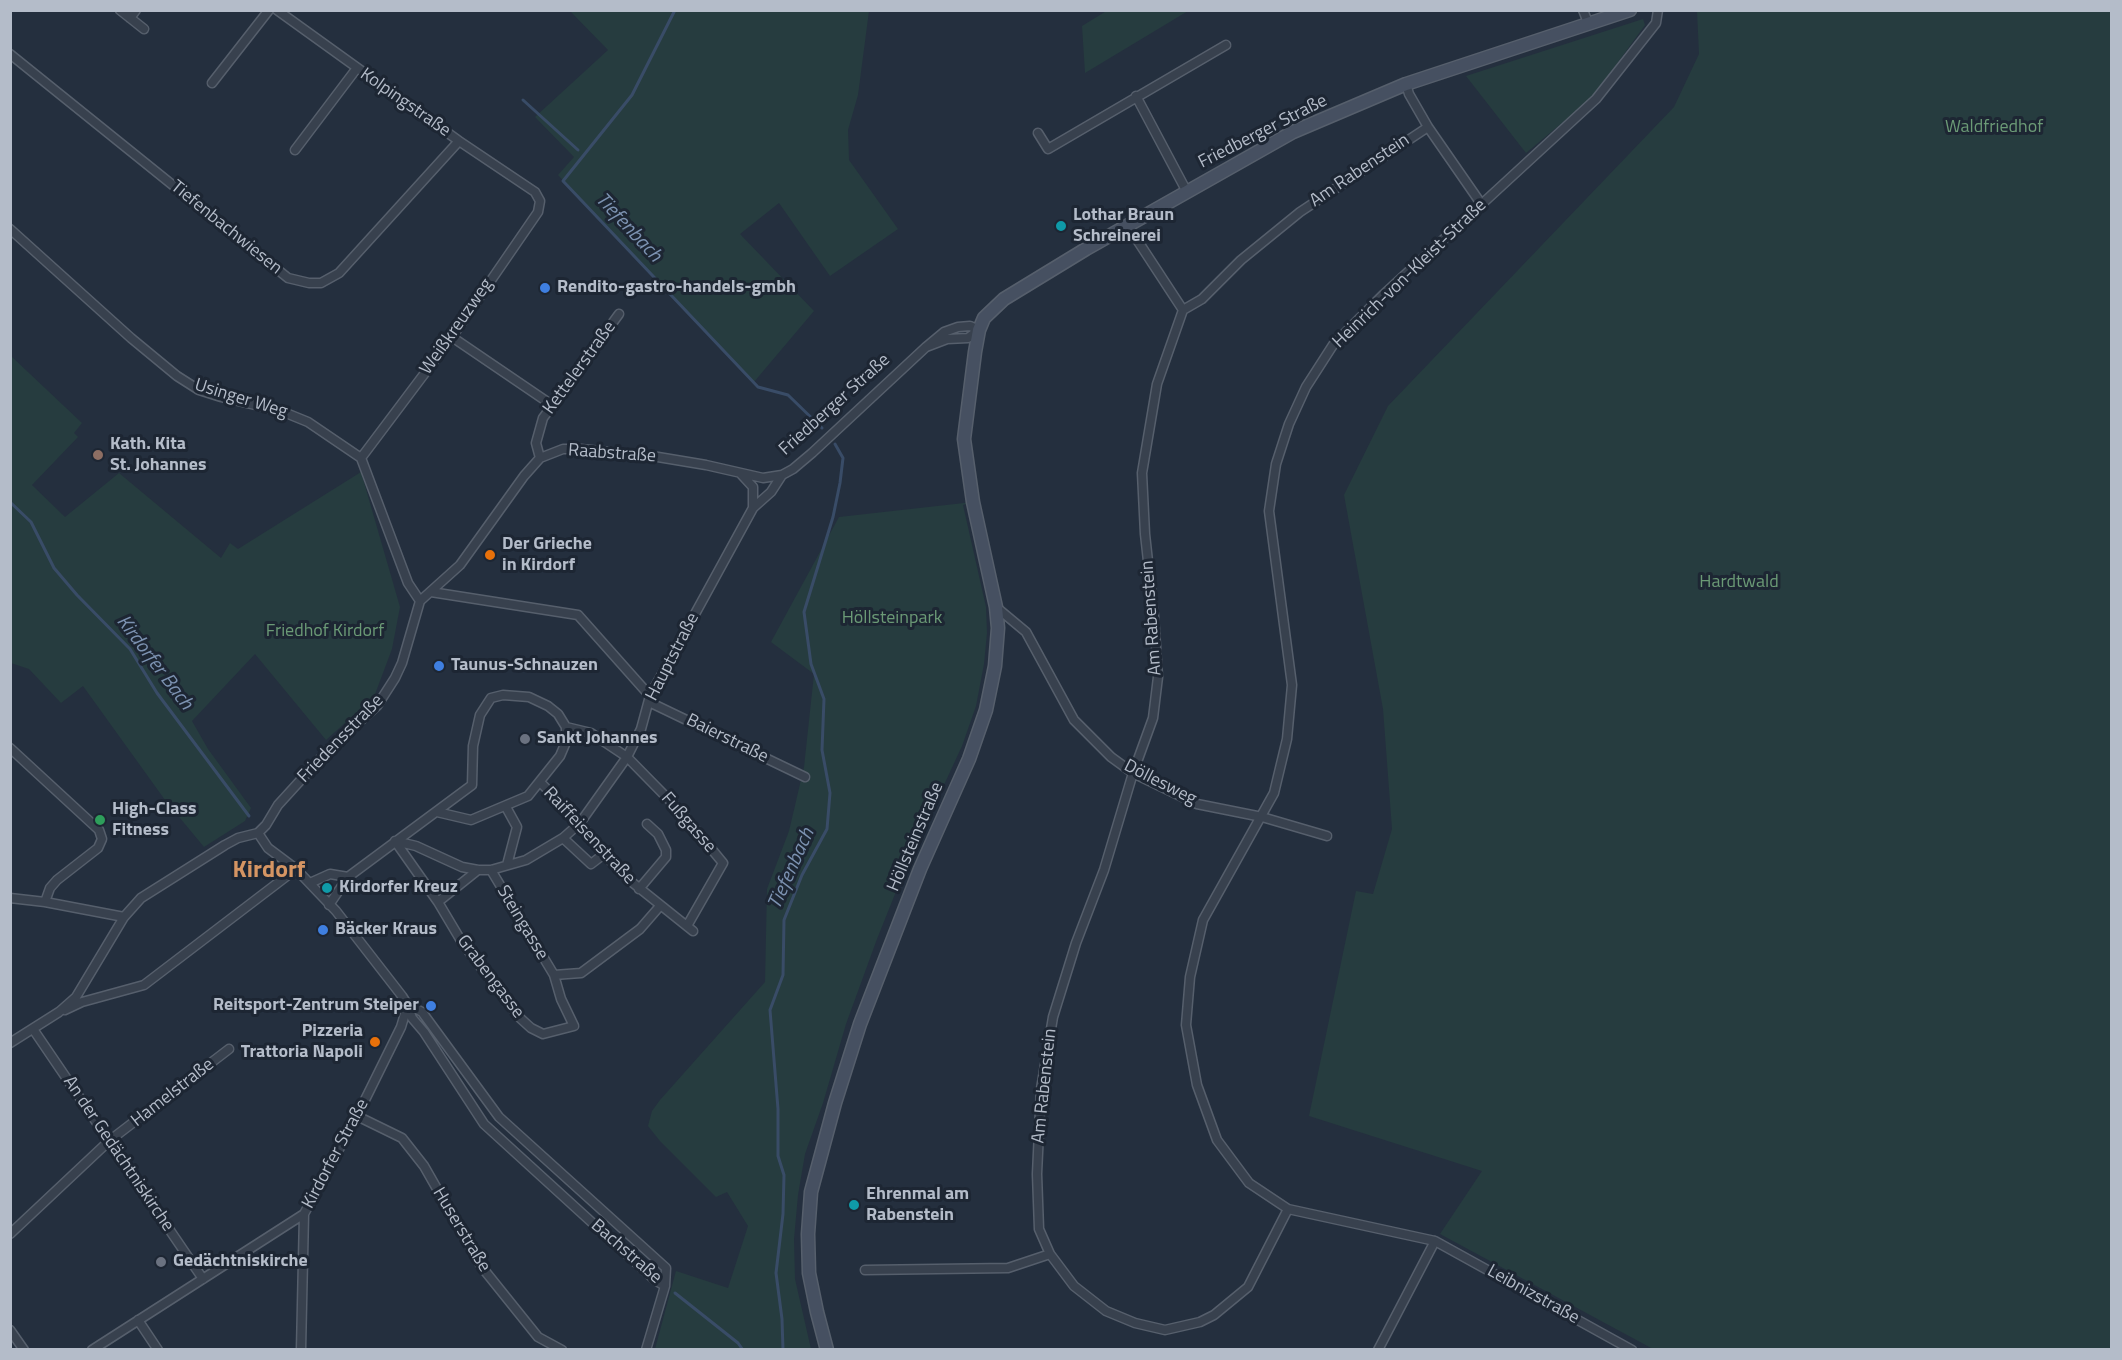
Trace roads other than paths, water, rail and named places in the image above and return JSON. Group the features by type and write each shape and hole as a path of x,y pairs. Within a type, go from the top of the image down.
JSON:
{"street":[{"path":"120,10 144,29"},
{"path":"130,18 136,10"},
{"path":"212,83 269,10"},
{"name":"Kolpingstraße","path":"277,10 459,141 536,192"},
{"path":"1583,10 1588,25"},
{"name":"Friedberger Straße","path":"763,478 782,475 793,469 926,347 947,339 968,338 979,330 984,318 1004,299 1293,132 1406,84 1629,10"},
{"name":"Heinrich-von-Kleist-Straße","path":"1435,1241 1288,1209 1249,1183 1217,1140 1197,1085 1186,1025 1190,977 1203,920 1274,793 1287,739 1292,685 1269,511 1276,464 1289,424 1306,387 1333,345 1384,294 1596,99 1656,23 1658,10"},
{"path":"1038,133 1048,149 1226,45"},
{"name":"Tiefenbachwiesen","path":"10,54 288,278 309,284 321,283 339,273 459,141"},
{"path":"295,150 357,68"},
{"path":"1406,84 1409,94 1428,127 1482,205"},
{"path":"1136,96 1187,192"},
{"name":"Am Rabenstein","path":"1288,1209 1248,1287 1214,1315 1200,1322 1165,1330 1135,1323 1106,1311 1074,1286 1050,1254 1039,1229 1037,1174 1041,1089 1053,1017 1153,718 1158,677 1142,473 1157,384 1183,310 1202,299 1241,260 1300,212 1428,127"},
{"name":"Weißkreuzweg","path":"361,458 452,337 538,212 540,201 536,192"},
{"path":"1128,226 1183,310"},
{"name":"Usinger Weg","path":"10,229 131,338 177,376 199,390 281,411 308,422 361,458"},
{"name":"Kettelerstraße","path":"540,458 536,443 543,418 619,314"},
{"name":"Höllsteinstraße","path":"827,1350 809,1273 808,1233 811,1192 835,1103 860,1024 920,869 969,759 986,711 995,666 998,628 996,607 973,502 964,439 979,330"},
{"path":"452,337 552,405"},
{"name":"Raabstraße","path":"540,458 563,449 581,449 658,457 763,478"},
{"path":"361,458 408,583 420,601 460,565 524,476 540,458"},
{"path":"741,474 753,487 753,508"},
{"name":"Hauptstraße","path":"395,841 416,846 462,867 491,870 526,860 563,838 579,823 627,758 641,729 650,699 753,508 771,492 782,475"},
{"path":"431,592 578,615 650,699"},
{"name":"Friedensstraße","path":"258,833 266,825 278,805 329,749 377,706 402,663 420,601"},
{"name":"Döllesweg","path":"996,607 1026,632 1074,720 1110,757 1133,773 1197,804 1262,817 1327,836"},
{"path":"329,905 348,877 472,785 473,746 480,715 491,698 497,695 511,695 535,699 558,714 568,733 566,742 560,756 528,796 471,820 437,812"},
{"name":"Baierstraße","path":"650,699 805,777"},
{"path":"566,727 591,733 627,758"},
{"path":"10,748 99,830 102,839 98,848 57,880 50,888 45,902"},
{"name":"Fußgasse","path":"627,758 681,812 723,863 690,929"},
{"name":"Raiffeisenstraße","path":"540,782 579,823 604,854 639,889 690,929"},
{"path":"506,807 517,827 507,865"},
{"name":"Raiffeisenstraße","path":"639,889 666,857 666,850 658,834 648,824"},
{"path":"10,1043 59,1012 76,997 124,917 141,898 225,845 238,838 258,833"},
{"name":"Bachstraße","path":"258,833 268,848 296,869 329,905 407,1004 412,1018 424,1032 484,1124 655,1280 665,1286 666,1268 499,1118 422,1012 407,1004"},
{"path":"563,838 591,864 604,854"},
{"name":"Grabengasse","path":"395,841 464,944 520,1018 531,1028 543,1034 574,1026 561,999 554,975"},
{"path":"59,1012 82,1002 144,985 296,869"},
{"path":"438,902 478,870"},
{"name":"Steingasse","path":"491,870 554,975"},
{"path":"310,884 330,874 348,877"},
{"path":"10,898 45,902 124,917"},
{"path":"554,975 581,974 640,928 660,906"},
{"name":"Kirdorfer Straße","path":"301,1350 304,1214 357,1116 401,1027 407,1004"},
{"name":"An der Gedächtniskirche","path":"33,1029 202,1279"},
{"name":"Hamelstraße","path":"10,1234 110,1141 229,1049"},
{"name":"Huserstraße","path":"357,1116 402,1138 424,1166 480,1266 538,1337 562,1350"},
{"path":"92,1350 304,1214"},
{"path":"1378,1350 1435,1241"},
{"name":"Leibnizstraße","path":"1435,1241 1632,1350"},
{"path":"865,1270 1008,1268 1050,1254"},
{"path":"646,1350 665,1286"},
{"path":"138,1320 158,1350"},
{"path":"12,1335 24,1350"}],"waterway":[{"name":"Tiefenbach","path":"675,10 632,95 563,181 758,387 788,395 822,428"},
{"path":"523,100 578,150"},
{"name":"Tiefenbach","path":"783,1350 782,1319 776,1273 783,1214 784,1175 778,1156 778,1109 770,1010 783,975 784,920 802,875 827,829 830,793 822,750 824,699 811,664 804,612 833,517 840,483 843,458 835,444"},
{"name":"Kirdorfer Bach","path":"10,502 31,522 54,568 130,649 157,693 249,816"},
{"name":"Kirdorfer Bach","path":"675,1293 738,1343 743,1350"}],"place":[{"name":"Lothar Braun Schreinerei","path":"1061,226"},
{"name":"Rendito-gastro-handels-gmbh","path":"545,288"},
{"name":"Kath. Kita St. Johannes","path":"98,455"},
{"name":"Der Grieche in Kirdorf","path":"490,555"},
{"name":"Taunus-Schnauzen","path":"439,666"},
{"name":"Sankt Johannes","path":"525,739"},
{"name":"High-Class Fitness","path":"100,820"},
{"name":"Kirdorfer Kreuz","path":"327,888"},
{"name":"Bäcker Kraus","path":"323,930"},
{"name":"Reitsport-Zentrum Steiper","path":"431,1006"},
{"name":"Pizzeria Trattoria Napoli","path":"375,1042"},
{"name":"Ehrenmal am Rabenstein","path":"854,1205"},
{"name":"Gedächtniskirche","path":"161,1262"}],"district":[{"name":"Kirdorf","path":"269,871"}],"park label":[{"name":"Waldfriedhof","path":"1994,128"},
{"name":"Hardtwald","path":"1739,583"},
{"name":"Höllsteinpark","path":"892,619"},
{"name":"Friedhof Kirdorf","path":"325,632"}]}
